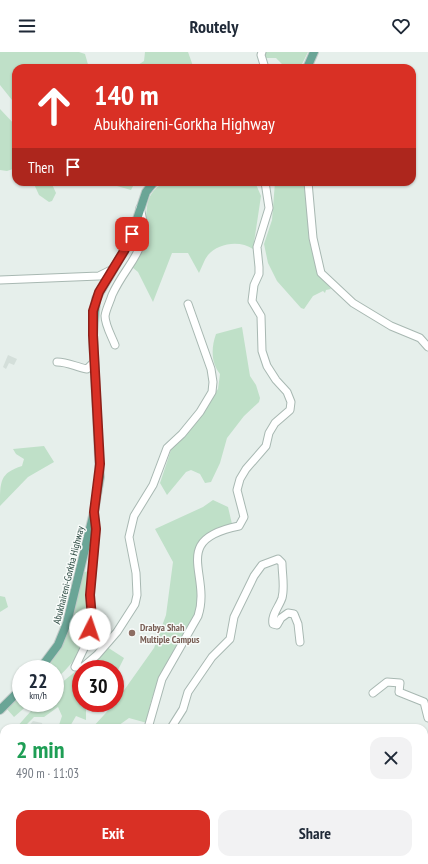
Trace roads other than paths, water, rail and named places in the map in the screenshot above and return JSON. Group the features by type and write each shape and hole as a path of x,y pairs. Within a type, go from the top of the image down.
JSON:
{"main road":[{"path":"309,64 314,52"},
{"name":"Abukhaireni-Gorkha Highway","path":"47,660 58,645 67,623 94,512 100,464 94,362 93,311 96,299 132,234 146,192 151,186"},
{"path":"0,710 12,698"}],"street":[{"path":"262,52 261,55 264,64"},
{"path":"149,724 162,679 198,616 201,606 197,563 200,545 213,532 239,526 244,517 237,490 240,480 246,469 266,446 269,433 275,423 290,410 291,402 287,392 267,366 262,351 261,316 252,301 254,285 259,274 257,247 269,208 265,186"},
{"path":"308,186 313,238 321,272 353,303 390,326 420,338 428,347"},
{"path":"115,346 105,317 119,280 138,253 143,242 144,222 140,208"},
{"path":"0,280 99,276 113,269"},
{"path":"94,512 96,529 90,595 92,618 88,640 76,667 83,667 97,655 117,632 135,604 137,595 136,573 130,537 134,516 153,485 167,448 182,434 200,412 212,392 213,382 211,369 188,304"},
{"path":"57,362 67,362 78,368 87,369 94,362"},
{"path":"174,724 183,709 188,692 212,657 230,639 234,618 254,576 262,565 278,559 282,563 282,598 271,619 273,624 277,625 281,618 288,613 294,614 298,624 300,642"},
{"path":"373,693 387,682 400,683 399,692 424,702 428,718"}],"place":[{"name":"Drabya Shah Multiple Campus","path":"132,633"}]}
